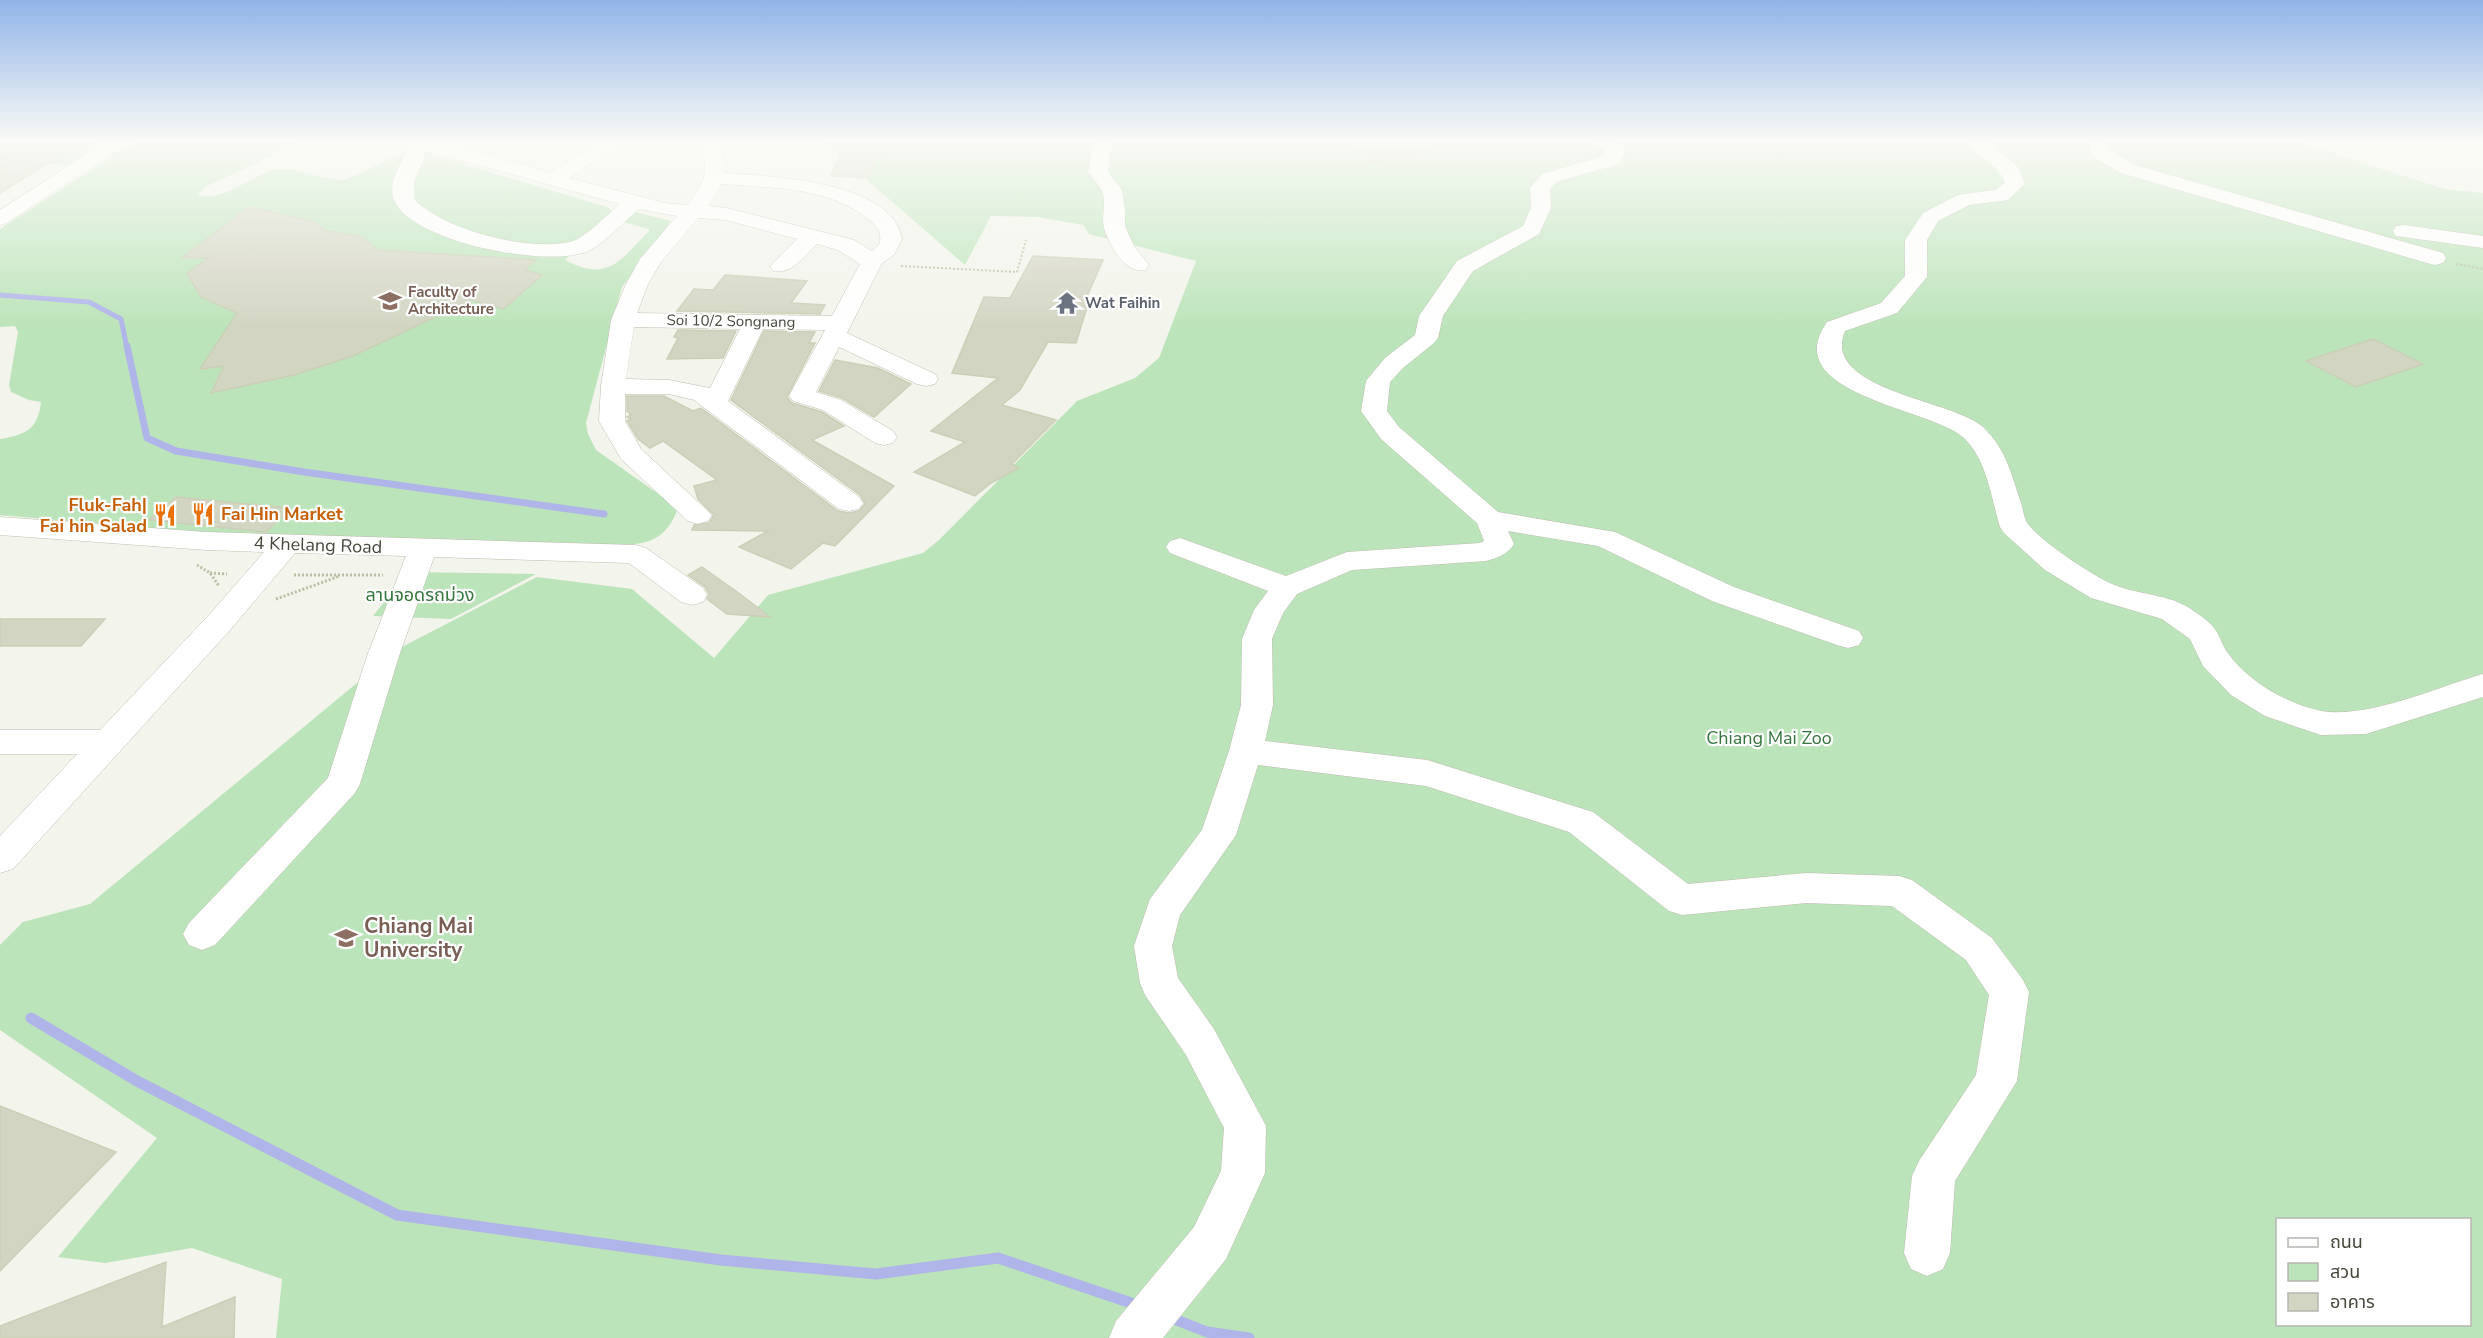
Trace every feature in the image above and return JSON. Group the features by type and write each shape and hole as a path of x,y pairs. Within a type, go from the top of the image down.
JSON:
{"street":[{"path":"1,217 24,202"},
{"path":"404,202 417,215 457,235 506,246 553,250 582,246 634,202"},
{"path":"637,202 665,209 726,214 813,236 864,254 871,262"},
{"path":"698,515 630,453 612,421 613,386 623,320 644,270 700,202"},
{"path":"856,202 869,207 890,229 892,237 884,254 871,262 802,396 832,405 884,436"},
{"path":"1114,202 1114,226 1124,248 1138,265"},
{"path":"1133,1338 1210,1243 1243,1173 1245,1126 1200,1042 1159,983 1153,946 1163,910 1218,835 1246,751 1257,705 1257,639 1269,610 1287,587 1347,561 1486,552 1500,544 1489,519 1390,433 1374,411 1378,381 1394,363 1426,338 1431,316 1465,266 1532,230 1541,202"},
{"path":"1960,202 1930,217 1916,240 1916,277 1888,308 1835,327 1828,343 1832,361 1844,374 1866,388 1935,414 1972,431 1993,456 2014,527 2055,563 2102,591 2173,612 2202,633 2214,657 2242,687 2276,708 2321,723 2366,722 2475,692"},
{"path":"2241,202 2435,258"},
{"path":"2276,213 2483,243"},
{"path":"782,266 813,236"},
{"name":"Soi 10/2 Songnang","path":"623,320 755,322 836,330"},
{"path":"714,405 755,322"},
{"path":"836,330 926,379"},
{"path":"613,386 686,389 702,394 849,503"},
{"path":"1489,519 1605,538 1723,594 1848,639"},
{"name":"4 Khelang Road","path":"0,526 286,544 418,561 636,554 692,595"},
{"path":"0,859 220,622 286,544"},
{"path":"1180,547 1287,587"},
{"path":"202,934 343,784 383,656 418,561"},
{"path":"0,741 109,742"},
{"path":"1246,751 1427,773 1581,822 1682,900 1806,888 1899,891 1979,949 2009,992 1996,1081 1934,1176 1927,1253"}],"path":[{"path":"871,262 1017,272 1026,240"},
{"path":"210,573 261,575 418,561"},
{"path":"187,564 198,565 210,573 223,591"}],"green space":[{"path":"41,202 592,202 607,207 612,214 565,260 580,267 603,269 621,259 649,231 649,229 623,222 635,212 671,221 622,287 586,423 588,434 596,450 667,500 677,511 665,531 658,536 641,543 609,546 258,538 0,515 0,439 24,433 34,425 41,402 29,400 11,392 9,385 18,332 15,326 0,327 0,229"},
{"name":"Chiang Mai Zoo","path":"893,202 2483,202 2483,1338 276,1338 282,1279 192,1248 105,1263 58,1257 157,1138 0,1030 0,945 23,922 90,904 398,649 537,577 632,589 714,658 768,595 923,553 939,540 1077,401 1135,378 1159,358 1196,261 1089,234 1083,225 1037,217 991,216 965,265"},
{"name":"ลานจอดรถม่วง","path":"408,572 536,574 451,619 373,616"}],"building":[{"path":"249,207 315,222 326,231 362,237 378,250 536,260 525,270 542,275 503,309 471,300 353,356 294,375 211,393 224,366 200,369 237,313 201,297 187,274 208,258 183,257"},
{"path":"1033,256 1103,260 1085,301 1089,301 1076,343 1048,342 1020,390 1002,405 1056,420 1012,464 1019,468 991,483 975,496 914,472 965,442 931,431 998,378 952,373 984,297 1010,298"},
{"path":"725,275 807,281 791,303 825,305 820,314 677,311 694,289 713,290"},
{"path":"678,330 736,331 723,358 667,359 678,338 674,337"},
{"path":"764,331 815,332 809,343 815,343 787,397 792,403 822,412 844,426 812,440 894,486 835,546 823,543 791,569 739,547 768,531 692,530 694,525 709,523 714,515 698,499 694,486 717,480 663,441 650,448 638,439 627,421 631,419 627,417 631,415 627,411 627,396 664,396 693,411 701,408 838,511 849,513 859,511 865,504 860,495 731,400"},
{"path":"2373,339 2423,364 2356,387 2306,361"},
{"path":"835,360 878,368 911,384 874,417 842,398 819,391"},
{"path":"176,497 291,508 266,532 149,520"},
{"path":"702,567 770,617 727,614 707,599 709,594 705,587 688,575"},
{"path":"0,619 105,619 81,646 0,646"},
{"path":"0,1106 116,1152 0,1271"},
{"path":"166,1262 162,1327 235,1297 234,1338 0,1338 0,1326"}],"waterway":[{"path":"0,295 89,302 121,319 127,348"},
{"path":"127,346 147,438 176,451 304,472 604,514"},
{"path":"31,1018 137,1081 397,1215 721,1260 876,1274 998,1258 1140,1306"},
{"path":"1169,1317 1207,1332 1249,1338"}],"place":[{"name":"Faculty of Architecture","path":"390,301"},
{"name":"Wat Faihin","path":"1067,303"},
{"name":"Fai Hin Market","path":"203,514"},
{"name":"Fluk-Fah| Fai hin Salad","path":"165,515"},
{"name":"Chiang Mai University","path":"346,938"}]}
